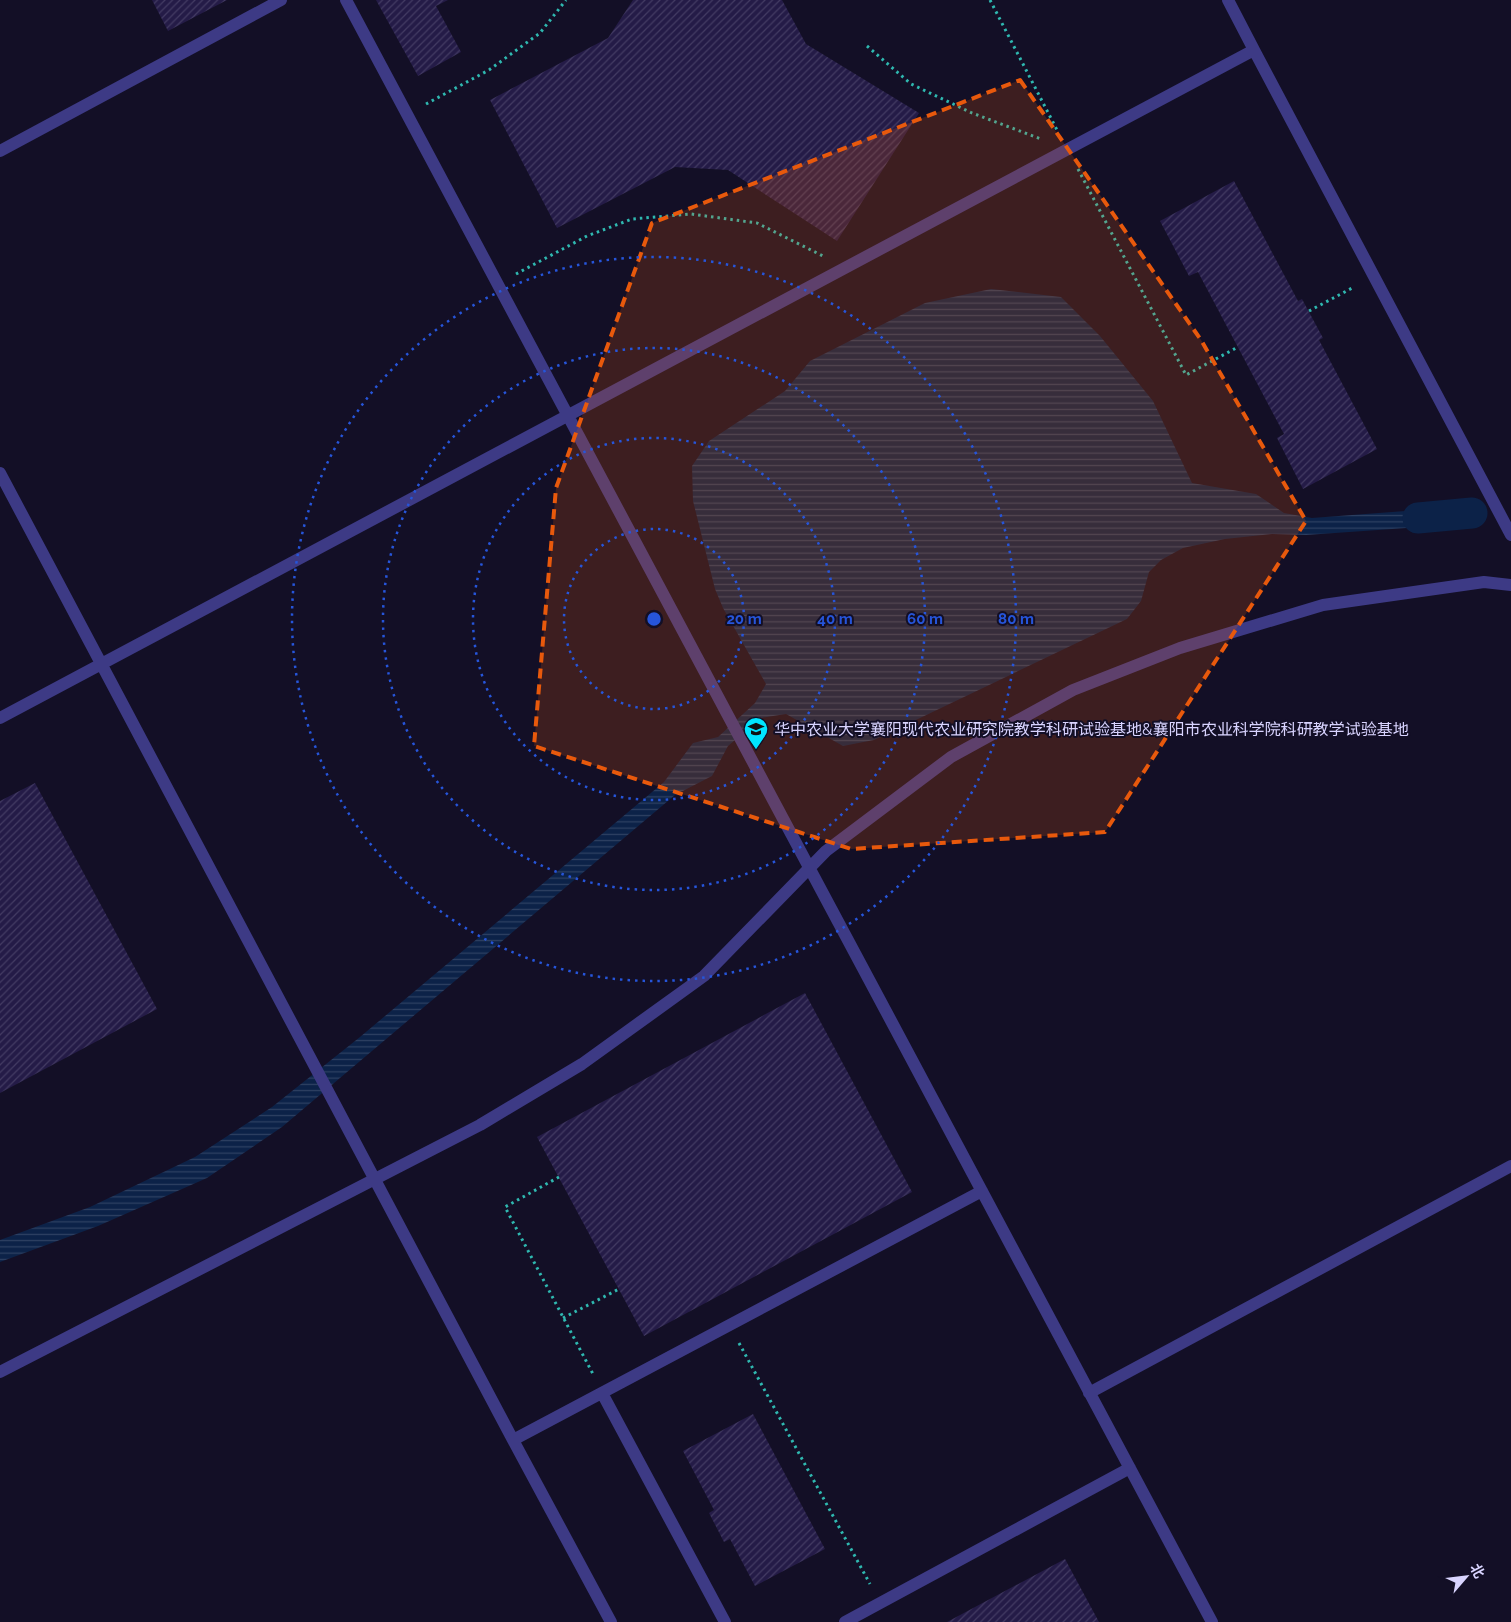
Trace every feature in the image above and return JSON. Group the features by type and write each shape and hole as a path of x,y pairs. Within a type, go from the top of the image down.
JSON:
{"lane":[{"path":"0,151 282,0"},
{"path":"346,0 1212,1622"},
{"path":"1228,0 1511,536"},
{"path":"0,718 1254,50"},
{"path":"0,473 611,1622"},
{"path":"0,1372 480,1125 582,1064 704,976 826,851 951,757 1073,690 1180,648 1323,605 1484,582 1511,585"},
{"path":"1089,1393 1511,1166"},
{"path":"513,1440 982,1191"},
{"path":"602,1392 725,1622"},
{"path":"845,1622 1130,1468"}],"path":[{"path":"407,114 489,70 540,33 566,0"},
{"path":"990,0 1186,375 1238,347"},
{"path":"867,46 912,84 972,113 1067,149"},
{"path":"497,283 587,236 632,218 690,214 757,223 846,267"},
{"path":"1309,312 1374,276"},
{"path":"559,1177 505,1207 602,1392"},
{"path":"564,1318 619,1289"},
{"path":"729,1325 881,1603"}],"highlighted area":[{"path":"1020,80 1201,340 1306,521 1105,832 851,849 534,746 556,488 652,223"}],"water":[{"path":"991,289 1061,297 1100,336 1153,401 1192,483 1256,494 1284,513 1312,518 1459,507 1464,524 1306,535 1272,534 1225,539 1183,548 1161,560 1149,572 1141,601 1127,619 874,740 843,746 786,714 761,718 728,746 712,776 675,795 282,1127 207,1178 98,1226 0,1262 0,1240 90,1207 195,1157 272,1107 360,1037 664,782 693,743 718,737 755,703 766,684 723,608 715,589 693,501 692,466 709,441 785,391 810,361 925,303"}],"building":[{"path":"152,0 227,0 168,31"},
{"path":"376,0 448,0 436,6 461,52 418,76"},
{"path":"633,0 782,0 806,44 919,113 837,241 728,170 675,167 557,228 490,100 608,38"},
{"path":"1234,181 1298,301 1302,299 1323,338 1319,340 1377,449 1303,489 1277,438 1284,434 1198,272 1189,276 1160,221"},
{"path":"35,783 157,1009 0,1093 0,801"},
{"path":"805,993 912,1192 644,1336 537,1137"},
{"path":"753,1414 825,1549 755,1586 730,1539 724,1542 709,1513 714,1510 683,1451"},
{"path":"1065,1559 1099,1622 947,1622"}],"waterway":[{"path":"1418,518 1472,513"}],"place":[{"name":"华中农业大学襄阳现代农业研究院教学科研试验基地&襄阳市农业科学院科研教学试验基地","path":"756,750"}]}
